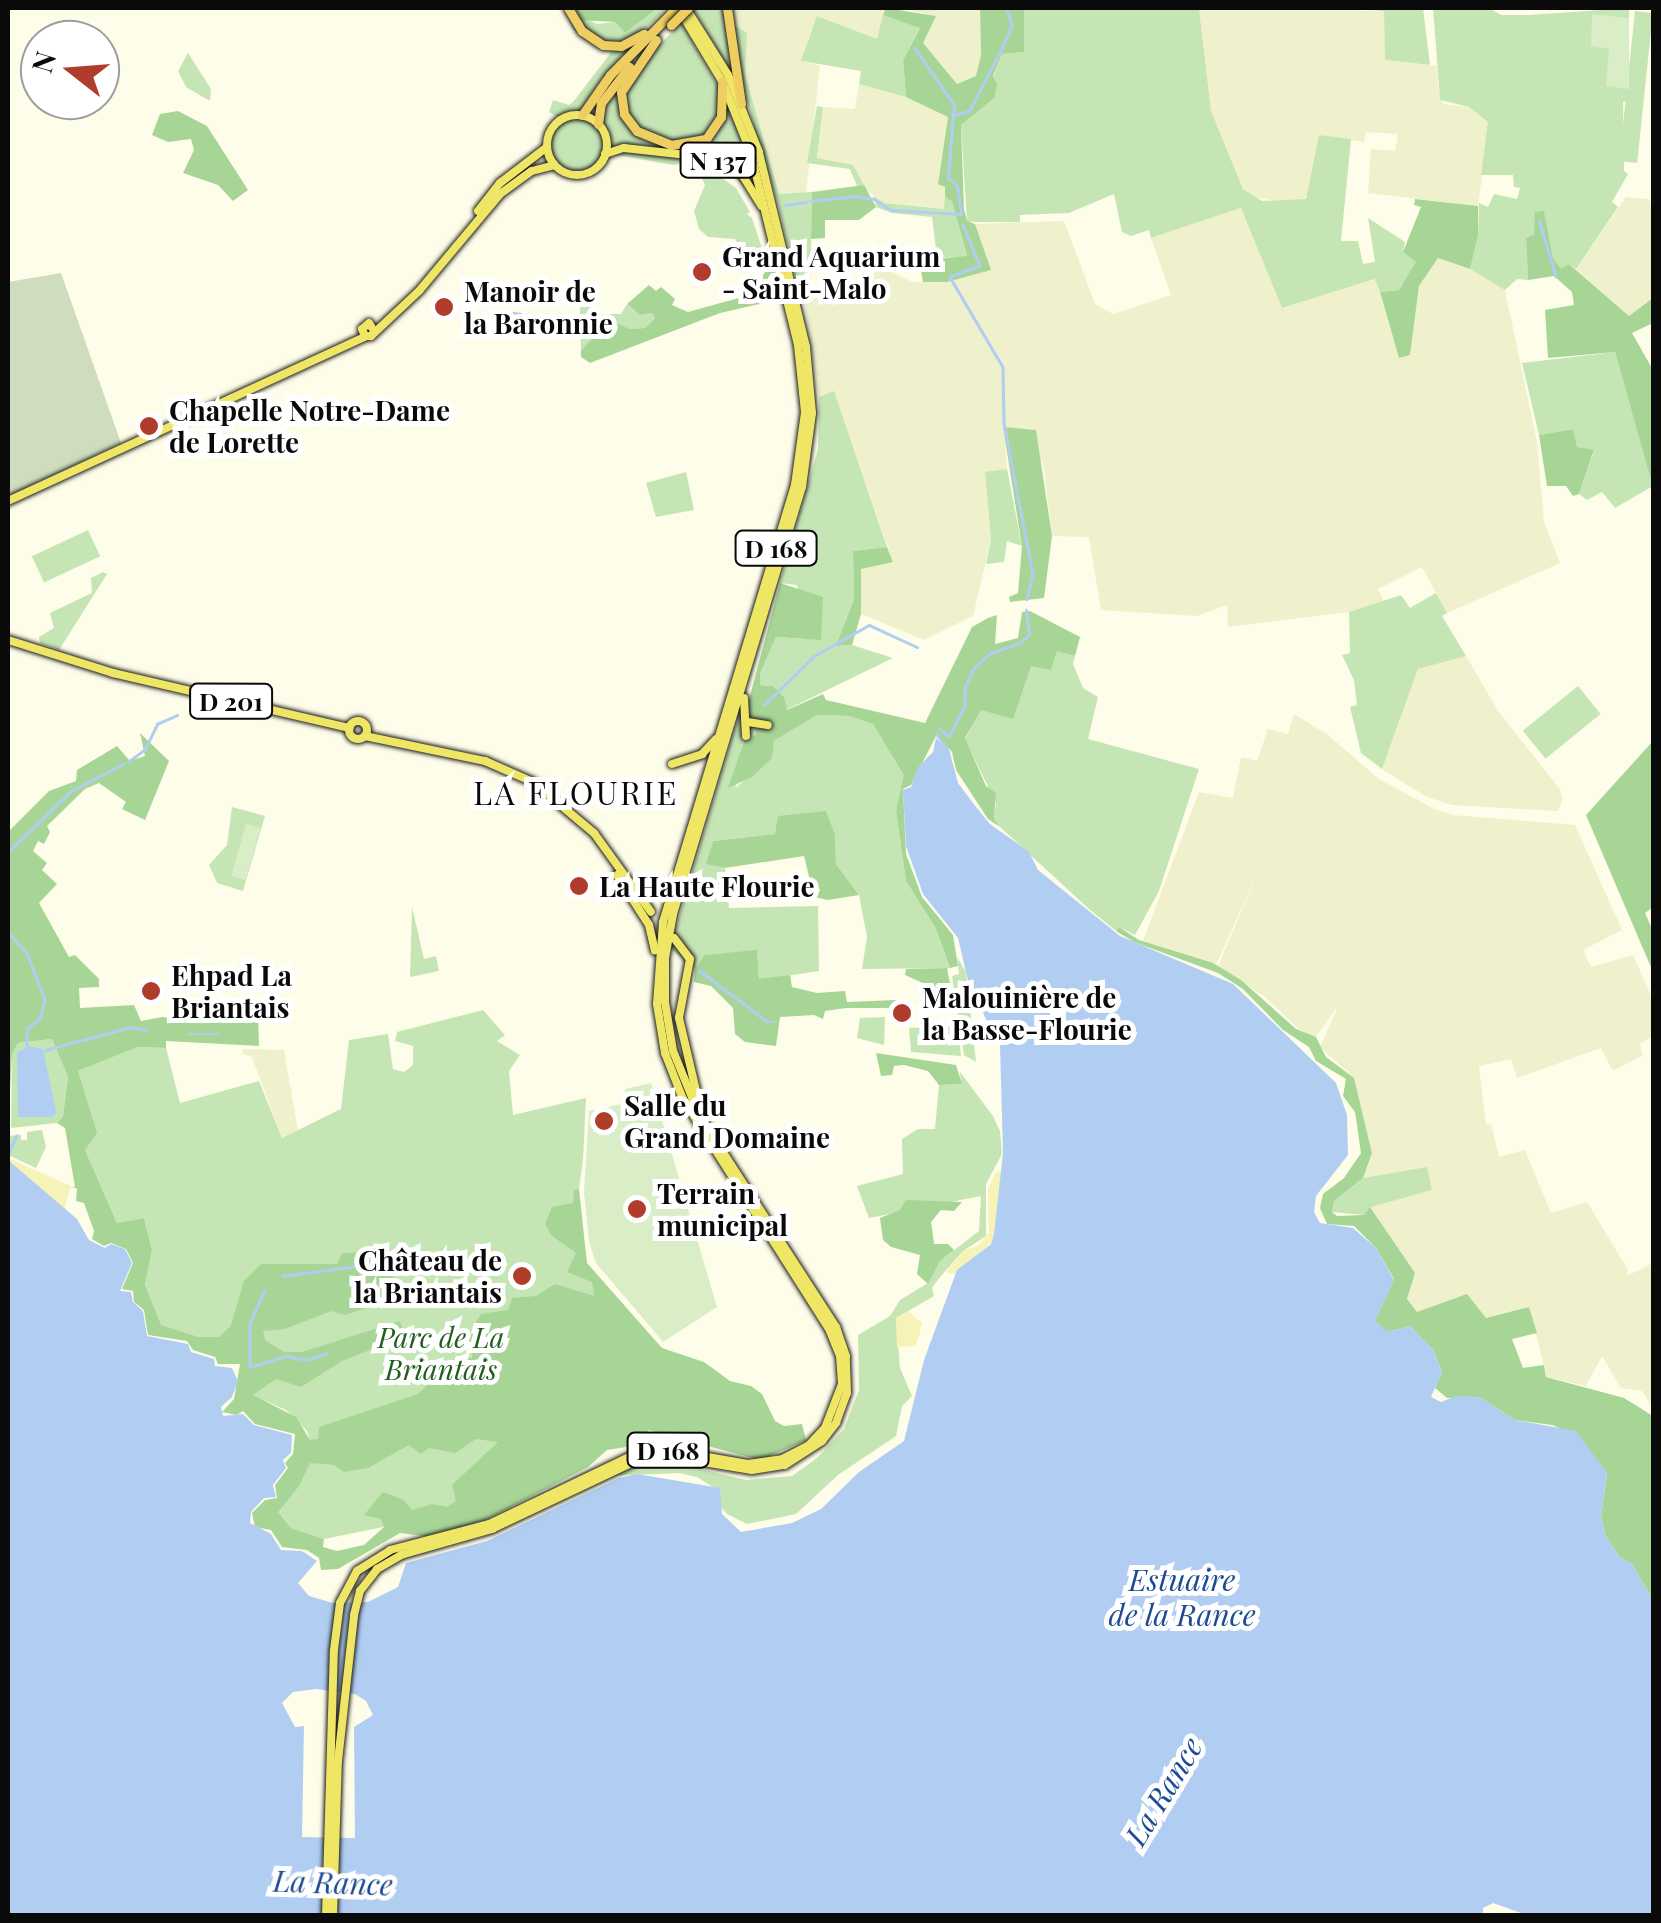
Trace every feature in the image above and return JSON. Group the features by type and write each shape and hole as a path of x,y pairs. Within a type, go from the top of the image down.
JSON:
{"highway":[{"path":"568,8 582,31 612,47 634,41 687,8"},
{"path":"677,8 621,92 624,114 637,131 672,144 706,139 722,117 722,81"},
{"path":"727,8 742,104"},
{"path":"582,115 610,75 669,21"},
{"path":"598,124 605,96 656,40"}],"main road":[{"name":"D 168","path":"330,1916 332,1691 340,1603 358,1571 381,1554 473,1531 618,1461 662,1450 748,1464 774,1462 808,1444 834,1412 842,1384 835,1341 683,1099 660,1030 657,969 666,910 795,485 804,437 803,378 773,232 751,153 722,81 677,8"},
{"name":"D 168","path":"330,1916 338,1774 356,1603 370,1576 392,1558 474,1537 638,1460 674,1456 765,1470 803,1457 830,1431 847,1393 842,1342 700,1117 671,1041 665,958 673,914 802,487 812,413 806,346 774,205 742,104 714,48 687,8"},
{"path":"368,330 426,279 500,183 546,147 557,122 582,115 598,124 606,138 606,154 597,168 582,175 566,174 554,165 546,147"},
{"name":"N 137","path":"606,154 624,148 726,163 751,185 773,232"},
{"path":"8,501 368,330 426,284 500,194 532,170 554,165"},
{"name":"D 201","path":"8,640 100,670 350,728"},
{"path":"746,679 742,710 748,722 746,736"},
{"path":"366,732 354,738 350,728 358,720 366,732 485,762 533,782 572,811 608,852 651,912"},
{"path":"748,722 768,724"},
{"path":"672,764 702,754 720,736"},
{"path":"608,852 653,934 657,969"},
{"path":"676,940 690,964 680,1018 700,1117"}],"green space":[{"path":"564,8 597,24 615,22 625,33 658,8 667,8 644,30 618,44 590,36 586,40 573,29"},
{"path":"571,8 658,8 625,33 615,22 580,20"},
{"path":"734,8 886,8 878,40 818,16 802,61 820,66 806,193 779,194 745,74 746,34 732,24"},
{"path":"734,8 732,24 747,33 745,74 779,194 812,192 810,298 801,302 779,207 738,72 731,72 694,10"},
{"path":"886,8 936,16 923,43 957,84 976,76 981,55 980,8 1024,8 1024,52 1002,54 993,76 997,85 994,98 961,125 964,209 967,221 975,224 991,270 947,282 923,282 919,261 967,256 952,201 945,197 945,187 938,184 948,117 906,97 903,60 920,28 883,15"},
{"path":"900,8 980,8 981,56 976,77 957,84 922,43 935,16"},
{"path":"1024,8 1199,8 1211,111 1243,189 1262,201 1306,199 1319,135 1351,139 1341,241 1358,241 1363,264 1375,262 1368,218 1405,242 1403,252 1417,262 1399,290 1380,292 1375,279 1282,308 1241,208 1151,238 1149,230 1131,236 1122,232 1114,194 1069,213 1020,215 1020,222 967,222 961,125 982,107 1002,54 1024,52"},
{"path":"1199,8 1384,11 1385,60 1437,66 1439,95 1444,104 1469,107 1489,122 1478,206 1368,193 1371,149 1395,151 1398,134 1366,132 1364,142 1319,135 1306,199 1285,203 1251,196 1243,189 1211,111"},
{"path":"1344,8 1423,8 1430,65 1385,60 1384,11"},
{"path":"1433,8 1489,8 1501,15 1529,15 1629,8 1629,100 1623,102 1624,171 1628,174 1612,202 1618,207 1576,269 1569,264 1561,270 1553,258 1544,212 1534,236 1526,238 1528,280 1517,279 1505,290 1470,269 1478,236 1479,203 1488,207 1494,194 1517,199 1520,188 1514,187 1513,175 1481,175 1488,122 1469,107 1440,100"},
{"path":"1635,11 1653,13 1637,163 1619,161"},
{"path":"1592,14 1629,18 1629,89 1606,86 1609,49 1591,46"},
{"path":"883,15 920,27 903,60 906,97 859,84 861,71 801,61 817,16 877,39"},
{"path":"681,23 728,103 758,187 751,194 732,174 701,161 673,165 611,154 612,144 601,122 611,94"},
{"path":"633,44 602,78 580,111 557,117 549,112 553,100 569,105 574,101 612,51"},
{"path":"188,53 211,89 210,101 186,87 178,71"},
{"path":"859,84 906,97 948,117 938,183 945,187 945,209 884,203 866,190 853,165 817,159 823,107 855,109"},
{"path":"817,106 823,107 817,158 853,165 864,185 857,186 850,169 807,163"},
{"path":"178,111 207,126 248,190 233,201 218,185 183,173 194,150 191,139 168,142 152,135 160,114"},
{"path":"577,118 596,126 604,145 596,164 577,172 558,164 550,145 558,126"},
{"path":"719,176 736,188 750,212 747,214 752,218 764,254 761,265 750,268 735,239 708,237 699,229 694,211 705,185 702,179"},
{"path":"864,185 876,207 859,220 825,220 825,238 811,239 812,192"},
{"path":"874,196 884,203 944,209 945,197 952,200 967,257 937,258 932,217 892,213 876,207"},
{"path":"1626,197 1648,199 1653,205 1653,298 1629,316 1576,269"},
{"path":"1415,199 1478,206 1478,236 1470,269 1438,258 1419,286 1410,355 1399,358 1380,292 1399,290 1416,262 1403,252 1421,207 1414,205"},
{"path":"1241,208 1282,308 1376,279 1399,358 1410,355 1419,286 1438,258 1490,277 1505,290 1537,442 1544,522 1560,563 1447,613 1422,567 1378,589 1384,601 1349,612 1228,627 1227,605 1197,616 1101,610 1089,537 1052,536 1043,462 1004,427 1007,469 985,473 991,540 973,616 924,640 861,614 861,568 893,562 834,392 819,397 804,300 884,268 912,282 947,282 990,270 975,224 1064,221 1095,304 1113,314 1171,295 1151,238"},
{"path":"1544,211 1553,258 1561,269 1569,264 1629,316 1653,298 1653,323 1632,333 1653,370 1653,487 1615,352 1548,358 1545,310 1574,305 1572,292 1554,276 1528,280 1526,238 1534,235 1535,212"},
{"path":"771,263 777,300 720,313 590,363 581,357 581,350 610,320 630,329 645,328 655,318 652,313 640,315 627,304 649,285 656,291 661,287 675,299 672,305 688,312 764,291 763,275"},
{"path":"61,273 121,443 8,497 8,282"},
{"path":"627,304 640,315 652,313 655,318 645,328 630,329 610,320 581,350 580,306 590,306 590,320 597,320 599,314 621,314"},
{"path":"1615,352 1653,486 1615,508 1602,492 1587,500 1579,494 1594,451 1577,447 1572,429 1539,435 1522,363"},
{"path":"834,391 887,547 853,551 854,601 837,646 852,645 893,658 786,710 784,697 773,686 760,685 760,674 776,637 804,639 797,585 780,583 818,449 819,397"},
{"path":"1003,427 1036,430 1052,536 1044,598 1010,602 1009,597 1018,593 1022,546"},
{"path":"1573,429 1577,447 1594,450 1579,494 1573,496 1566,486 1547,486 1539,435"},
{"path":"1007,469 1022,546 1007,541 1004,562 986,564 991,540 985,472"},
{"path":"686,472 694,510 656,517 646,483"},
{"path":"88,530 100,556 44,582 32,556"},
{"path":"887,547 893,562 861,569 861,614 852,645 836,646 854,600 853,551"},
{"path":"107,574 59,650 40,643 39,637 54,628 50,613 92,593 91,578"},
{"path":"780,583 823,597 821,640 776,637 760,674 760,685 773,686 784,697 787,710 823,694 826,700 925,723 972,627 988,618 997,615 995,644 1018,638 1022,612 1030,611 1080,637 1075,656 1057,651 1051,670 1031,666 1013,719 981,710 965,738 986,786 996,793 994,819 1000,827 988,819 956,770 952,752 936,736 911,785 903,789 906,854 922,897 953,935 958,966 950,968 936,929 906,881 896,811 904,775 873,724 849,716 817,715 774,741 772,758 752,777 728,788 744,742 757,734 746,711"},
{"path":"1436,593 1447,613 1442,616 1466,656 1418,669 1382,769 1361,753 1350,707 1357,705 1354,680 1342,655 1350,653 1349,612 1401,595 1410,608"},
{"path":"1057,650 1075,656 1073,664 1083,688 1098,697 1088,739 1199,769 1159,891 1135,935 1119,927 1116,931 1000,827 994,819 996,803 965,739 981,709 1031,666"},
{"path":"1466,656 1498,711 1559,788 1563,799 1558,811 1452,805 1427,797 1382,769 1418,669"},
{"path":"1578,686 1601,714 1545,759 1523,731"},
{"path":"746,711 758,734 735,788 771,758 774,741 817,715 849,716 873,724 905,775 896,811 906,881 936,929 950,968 862,969 867,937 859,895 836,864 835,835 776,834 713,841 707,864 725,868 729,908 818,906 819,971 759,980 757,951 704,955 695,970 670,948 738,718"},
{"path":"1294,714 1328,735 1379,779 1434,809 1452,815 1575,825 1622,930 1583,950 1591,967 1633,955 1653,1000 1653,1036 1640,1044 1643,1055 1613,1071 1601,1048 1517,1078 1511,1059 1479,1066 1486,1125 1491,1124 1499,1157 1525,1150 1551,1213 1587,1202 1628,1270 1627,1276 1653,1263 1653,1408 1642,1391 1621,1388 1602,1356 1586,1386 1547,1377 1529,1307 1486,1318 1417,1312 1407,1299 1415,1273 1370,1207 1432,1190 1427,1168 1363,1178 1372,1153 1354,1078 1320,1047 1339,1004 1315,1038 1306,1036 1265,997 1218,966 1263,861 1216,965 1143,941 1199,792 1233,798 1241,757 1257,761 1268,729 1288,734"},
{"path":"140,733 169,761 145,820 122,809 126,802 99,783 85,789 47,826 50,832 44,844 38,841 33,851 47,863 42,870 57,884 39,903 69,957 75,955 99,979 99,987 79,988 80,1008 134,1005 141,1021 162,1017 194,1021 227,1012 231,1017 258,1014 259,1046 166,1041 166,1048 138,1047 78,1071 97,1133 85,1150 117,1223 144,1218 152,1250 145,1285 161,1325 199,1337 219,1337 231,1325 244,1281 261,1264 337,1264 342,1253 387,1251 397,1292 390,1300 345,1315 331,1311 285,1329 263,1331 265,1340 284,1352 302,1352 400,1321 405,1336 342,1361 301,1387 276,1379 253,1395 296,1417 310,1440 318,1439 319,1427 418,1394 453,1360 472,1358 472,1352 462,1346 481,1314 508,1310 512,1298 536,1296 555,1284 594,1296 592,1282 567,1272 576,1253 552,1236 545,1224 552,1207 573,1203 574,1190 579,1189 587,1263 662,1348 704,1362 730,1381 751,1386 762,1394 775,1421 784,1426 802,1424 806,1440 760,1460 648,1430 652,1443 607,1450 588,1467 485,1520 431,1537 400,1533 338,1569 321,1570 319,1558 307,1550 282,1547 271,1530 255,1527 252,1513 265,1500 277,1498 275,1485 288,1468 285,1463 293,1454 295,1434 255,1424 243,1411 237,1415 222,1412 234,1399 240,1364 218,1364 215,1357 193,1350 187,1341 148,1335 144,1310 134,1302 133,1291 122,1289 133,1263 126,1249 111,1243 104,1246 92,1239 94,1231 84,1203 76,1201 77,1189 71,1186 75,1187 65,1128 57,1123 63,1116 68,1077 52,1039 18,1043 12,1054 8,1130 8,832 49,791 76,781 77,770 117,746 130,761 145,756","holes":["476,1439 498,1442 452,1485 456,1501 447,1507 432,1504 412,1510 404,1500 383,1492 364,1515 381,1519 384,1527 364,1545 337,1551 323,1547 324,1539 291,1528 278,1512 299,1486 310,1463 334,1465 344,1472 368,1468 409,1445 421,1454 429,1448 455,1453"]},
{"path":"1653,741 1653,907 1645,913 1653,931 1653,972 1586,815"},
{"path":"232,807 265,816 243,891 217,883 209,865 227,845"},
{"path":"826,811 835,835 836,864 859,895 828,900 814,897 804,856 725,868 706,864 713,841 775,834 778,816"},
{"path":"246,824 260,828 246,880 231,876"},
{"path":"412,907 424,959 436,956 439,971 410,977"},
{"path":"1119,927 1139,940 1213,963 1241,980 1296,1029 1316,1037 1326,1057 1354,1078 1372,1153 1363,1178 1334,1201 1332,1212 1337,1216 1364,1215 1370,1207 1415,1273 1407,1299 1417,1312 1467,1294 1486,1318 1529,1307 1537,1333 1512,1339 1523,1368 1544,1365 1546,1377 1624,1398 1653,1416 1653,1601 1632,1564 1620,1558 1605,1535 1601,1516 1607,1473 1572,1433 1552,1425 1515,1420 1479,1397 1447,1398 1435,1388 1442,1372 1433,1350 1410,1326 1388,1332 1378,1328 1375,1321 1394,1279 1376,1248 1354,1226 1327,1224 1320,1208 1323,1194 1344,1178 1361,1153 1355,1112 1343,1096 1346,1079 1316,1061 1309,1047 1283,1030 1243,989 1218,973 1134,942 1116,931"},
{"path":"757,950 759,979 790,975 792,987 817,993 845,991 847,1002 896,1000 896,1008 825,1011 823,1019 814,1015 780,1017 776,1046 745,1042 735,1034 733,1008 711,986 694,982 695,970 704,955"},
{"path":"957,957 966,972 976,1062 964,1055 952,976 959,974"},
{"path":"947,968 954,1004 948,1006 929,986 905,975 906,969"},
{"name":"Parc de La Briantais","path":"483,1010 505,1035 497,1041 520,1055 509,1071 513,1115 586,1098 583,1160 579,1189 575,1190 585,1264 692,1383 639,1426 467,1510 324,1539 291,1528 277,1511 290,1494 310,1440 307,1431 286,1410 252,1395 231,1325 219,1337 199,1337 160,1325 145,1285 152,1250 144,1218 117,1223 85,1150 89,1141 78,1071 138,1047 166,1048 180,1103 259,1081 282,1138 341,1109 349,1040 388,1034 393,1069 404,1072 413,1065 413,1046 395,1041 397,1032"},
{"path":"885,1017 884,1045 857,1038 860,1018"},
{"path":"958,1026 961,1056 911,1052 909,1028"},
{"path":"52,1039 68,1077 63,1116 57,1123 11,1128 12,1054 18,1043"},
{"path":"242,1049 284,1050 298,1131 282,1138 252,1057 243,1054"},
{"path":"876,1053 956,1065 962,1084 939,1085 928,1071 904,1065 894,1066 892,1075 881,1076"},
{"path":"960,1072 993,1116 1000,1131 1002,1154 986,1184 986,1236 963,1251 940,1277 932,1288 934,1296 896,1318 900,1368 912,1396 902,1406 896,1436 838,1475 796,1514 747,1524 727,1514 720,1506 716,1489 697,1477 679,1473 608,1476 652,1460 655,1465 675,1463 746,1480 792,1476 817,1458 844,1429 859,1390 858,1335 890,1316 900,1300 928,1283 940,1261 979,1231 981,1196 869,1218 857,1186 903,1174 902,1139 918,1129 935,1129 939,1085 961,1084"},
{"name":"Terrain municipal","path":"651,1083 717,1307 663,1342 596,1263 589,1242 584,1192 589,1111 626,1103 625,1089"},
{"path":"42,1130 46,1147 36,1168 8,1155 8,1136 21,1135 21,1140 27,1140 27,1132"},
{"path":"1427,1167 1432,1190 1371,1207 1364,1215 1332,1212 1334,1201 1363,1178"},
{"path":"906,1200 962,1202 954,1211 941,1210 931,1222 934,1244 948,1244 954,1250 940,1261 928,1284 917,1274 920,1255 891,1247 883,1240 880,1218 900,1210"}],"sand":[{"path":"8,1158 71,1186 60,1225 8,1182"},
{"path":"1004,1170 997,1237 955,1274 946,1272 963,1251 977,1246 989,1233 988,1189 996,1172"},
{"path":"908,1311 922,1323 919,1336 915,1346 897,1347 896,1318"}],"water":[{"path":"505,311 570,319 568,331 504,321"},
{"name":"Estuaire de la Rance","path":"936,738 950,753 958,783 976,807 990,824 1029,852 1038,870 1120,936 1233,984 1336,1083 1347,1115 1348,1155 1316,1196 1314,1212 1320,1223 1353,1228 1376,1248 1394,1280 1375,1321 1388,1332 1410,1326 1433,1350 1442,1372 1431,1397 1441,1402 1456,1396 1479,1397 1515,1420 1576,1431 1607,1473 1601,1516 1605,1535 1620,1558 1632,1564 1653,1601 1653,1915 1527,1915 1493,1903 1483,1908 1483,1916 8,1915 8,1160 77,1219 89,1240 105,1248 111,1244 125,1249 132,1263 120,1291 131,1292 133,1302 143,1311 147,1336 188,1344 191,1352 214,1359 215,1366 232,1368 238,1381 232,1397 221,1407 223,1416 243,1414 254,1425 292,1435 291,1453 283,1460 286,1468 273,1485 276,1497 264,1498 251,1512 250,1523 271,1534 281,1550 302,1551 317,1561 298,1583 309,1596 333,1603 368,1602 398,1587 406,1563 487,1541 619,1478 637,1474 720,1488 722,1514 741,1532 792,1523 821,1509 859,1472 904,1441 924,1360 957,1270 991,1244 994,1234 1003,1153 1000,1045 970,989 958,938 923,894 906,846 903,790 911,787 918,767 933,752","holes":["316,1689 355,1694 366,1701 373,1715 354,1727 355,1838 302,1837 304,1726 295,1727 282,1703 293,1692"]},
{"path":"29,1046 43,1049 56,1112 53,1117 18,1117 17,1053"}],"waterway":[{"path":"811,201 855,196 874,199 891,210 961,214 957,186 948,178 953,115 969,111 1002,48 1012,26 1006,8"},
{"path":"915,48 955,106 953,114"},
{"path":"785,205 807,202"},
{"path":"1539,220 1556,276"},
{"path":"963,224 980,266 950,277 1003,367 1004,423 1033,575 1027,599"},
{"path":"940,729 949,736 964,707 965,687 974,668 990,653 1018,644 1029,635 1026,610"},
{"path":"764,705 814,656 869,625 917,647"},
{"path":"128,762 145,749 157,724 177,715"},
{"path":"936,733 948,751"},
{"path":"8,852 71,791 123,764"},
{"path":"8,932 27,953 45,1000 40,1019 27,1029 27,1049"},
{"path":"699,970 768,1022 774,1022"},
{"path":"962,1030 990,1023"},
{"path":"45,1050 130,1027 147,1030"},
{"path":"189,1034 218,1034"},
{"path":"8,1154 16,1136"},
{"path":"282,1276 357,1266 380,1267"},
{"path":"265,1290 250,1323 250,1367 287,1356 306,1360 327,1353"}],"place":[{"name":"Grand Aquarium - Saint-Malo","path":"702,272"},
{"name":"Manoir de la Baronnie","path":"444,307"},
{"name":"Chapelle Notre-Dame de Lorette","path":"149,426"},
{"name":"La Haute Flourie","path":"579,886"},
{"name":"Ehpad La Briantais","path":"151,991"},
{"name":"Malouinière de la Basse-Flourie","path":"902,1013"},
{"name":"Salle du Grand Domaine","path":"604,1121"},
{"name":"Terrain municipal","path":"637,1209"},
{"name":"Château de la Briantais","path":"522,1276"}],"district":[{"name":"LA FLOURIE","path":"576,792"}],"water label":[{"name":"La Rance","path":"1163,1791"},
{"name":"La Rance","path":"333,1882"}]}
